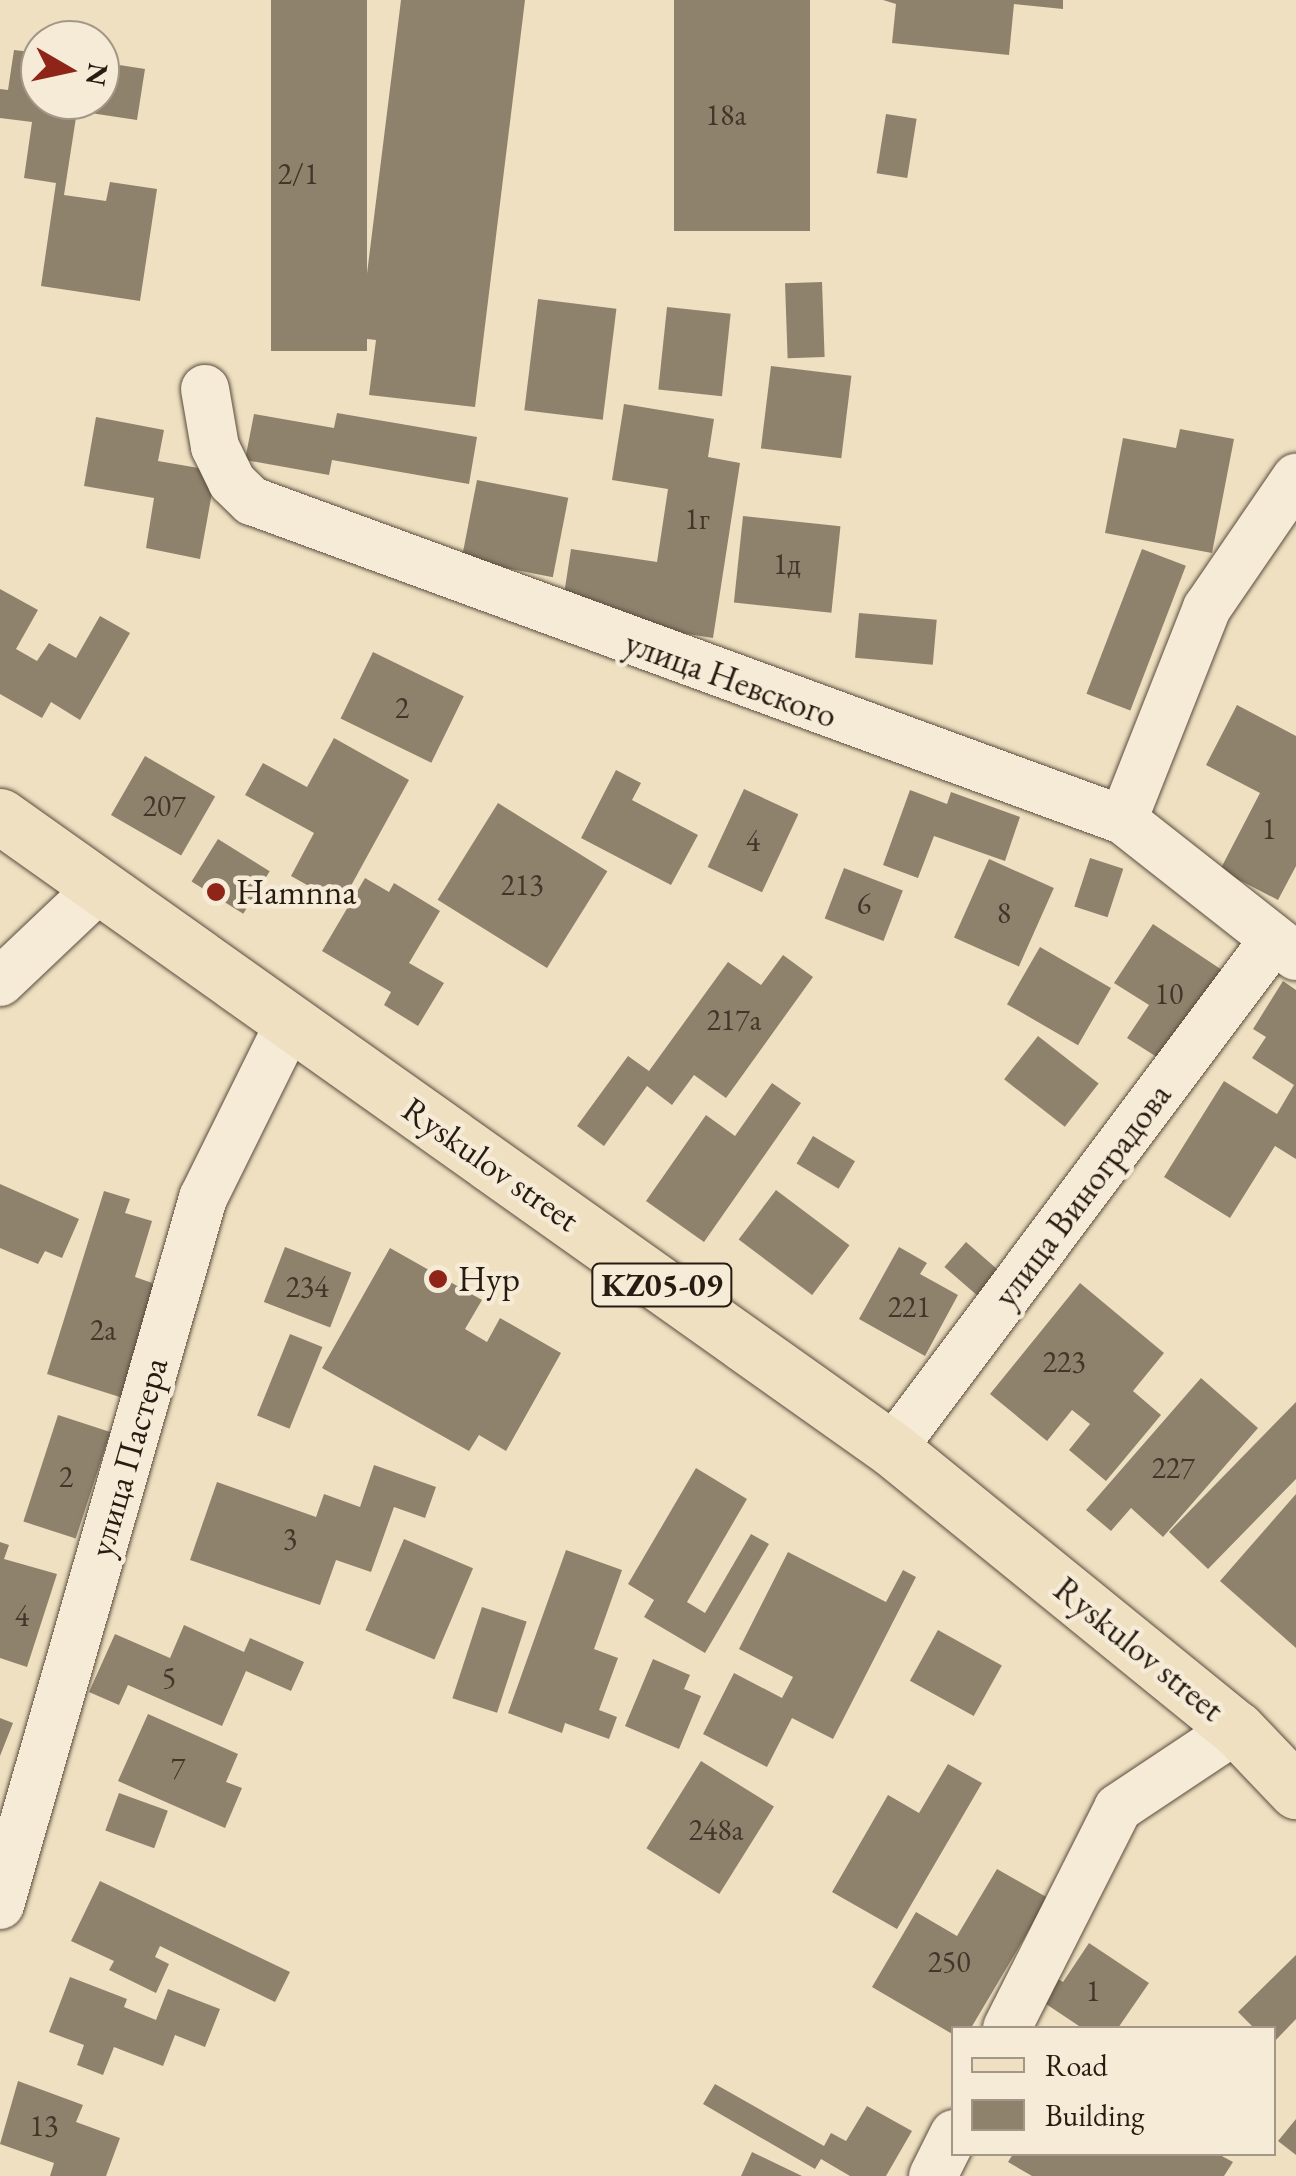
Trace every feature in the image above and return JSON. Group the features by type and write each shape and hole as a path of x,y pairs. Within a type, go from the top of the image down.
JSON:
{"main road":[{"name":"Ryskulov street","path":"0,816 892,1448 1237,1729 1296,1791"}],"street":[{"name":"улица Невского","path":"205,389 215,447 232,482 252,501 1123,820 1284,949"},
{"path":"1123,820 1207,608 1296,478"},
{"path":"0,982 100,887"},
{"name":"улица Виноградова","path":"892,1448 1284,949"},
{"name":"улица Пастера","path":"0,1906 203,1198 290,1022"},
{"path":"1008,2026 1118,1808 1237,1729"},
{"path":"932,2176 951,2140"}],"building":[{"path":"271,0 367,0 367,351 271,351"},
{"path":"401,0 525,0 475,407 369,395 376,340 359,338"},
{"path":"674,0 810,0 810,231 674,231"},
{"path":"883,0 1063,0 1063,9 1014,4 1009,55 892,43 896,4"},
{"path":"14,50 20,51 20,120 76,120 64,195 106,201 110,182 157,189 140,301 41,286 56,183 24,178 32,122 0,118 0,89 8,90"},
{"path":"120,65 145,69 137,120 120,117"},
{"path":"886,114 917,119 907,178 877,173"},
{"path":"822,282 825,357 788,358 785,283"},
{"path":"538,299 616,309 603,420 524,410"},
{"path":"667,307 731,314 722,396 658,390"},
{"path":"771,366 851,376 841,458 761,448"},
{"path":"624,404 714,419 708,457 740,463 713,638 561,614 571,549 657,562 668,489 612,480"},
{"path":"337,413 477,437 469,484 332,460 329,475 245,460 254,414 334,428"},
{"path":"96,417 164,430 158,461 216,471 200,559 146,548 154,498 84,486"},
{"path":"1180,429 1234,439 1212,553 1105,533 1123,438 1176,448"},
{"path":"477,480 568,498 553,577 462,560"},
{"path":"743,516 840,526 831,613 734,603"},
{"path":"1142,549 1186,566 1130,711 1086,694"},
{"path":"0,589 38,610 16,649 37,661 49,643 76,658 100,616 130,633 80,720 51,702 42,718 0,694"},
{"path":"859,613 937,620 933,665 855,658"},
{"path":"373,652 464,696 431,763 341,719"},
{"path":"1237,705 1296,736 1296,866 1278,900 1220,870 1260,793 1206,765"},
{"path":"334,738 409,780 341,904 291,876 314,833 245,795 263,763 307,787"},
{"path":"145,756 215,796 181,855 111,815"},
{"path":"616,770 641,783 632,800 698,835 671,885 581,838"},
{"path":"744,789 798,814 762,892 708,867"},
{"path":"910,790 947,804 951,792 1020,817 1005,861 934,836 918,878 883,865"},
{"path":"498,803 607,871 547,968 438,900"},
{"path":"218,839 270,871 243,914 192,881"},
{"path":"1090,858 1123,869 1108,917 1074,907"},
{"path":"989,859 1054,888 1019,966 954,938"},
{"path":"844,868 903,891 883,941 825,918"},
{"path":"365,878 389,892 394,883 440,911 409,963 444,983 418,1026 384,1005 391,992 322,951"},
{"path":"1153,924 1222,970 1163,1061 1127,1038 1149,1005 1114,983"},
{"path":"1040,947 1111,988 1078,1045 1007,1004"},
{"path":"783,955 813,977 726,1098 694,1075 672,1105 647,1086 604,1146 577,1126 628,1056 649,1071 728,962 761,985"},
{"path":"1283,981 1296,990 1296,1159 1275,1146 1230,1218 1164,1177 1224,1081 1277,1114 1294,1085 1252,1058 1266,1037 1253,1029"},
{"path":"1038,1036 1099,1083 1065,1127 1004,1079"},
{"path":"772,1083 801,1103 704,1242 646,1201 706,1115 735,1136"},
{"path":"813,1136 855,1161 839,1189 797,1163"},
{"path":"0,1184 79,1219 62,1258 45,1251 38,1264 0,1248"},
{"path":"776,1190 849,1245 812,1295 739,1240"},
{"path":"104,1191 130,1199 125,1213 152,1221 135,1277 158,1285 123,1398 47,1374"},
{"path":"966,1242 1003,1274 981,1299 944,1267"},
{"path":"285,1247 351,1272 330,1328 264,1302"},
{"path":"899,1247 927,1263 920,1274 958,1295 925,1356 859,1319"},
{"path":"390,1248 482,1300 465,1329 487,1342 500,1318 561,1353 506,1451 479,1435 469,1451 322,1368"},
{"path":"1080,1283 1164,1353 1133,1391 1161,1415 1106,1481 1069,1450 1090,1424 1072,1410 1047,1441 990,1394"},
{"path":"290,1334 322,1347 289,1429 257,1416"},
{"path":"1201,1378 1258,1428 1163,1537 1131,1508 1111,1531 1086,1510"},
{"path":"1296,1402 1296,1479 1208,1569 1169,1532"},
{"path":"58,1415 110,1432 76,1539 23,1522"},
{"path":"374,1465 436,1487 425,1518 394,1507 371,1572 336,1560 320,1605 190,1560 217,1482 316,1517 324,1494 360,1507"},
{"path":"696,1468 747,1499 687,1602 705,1613 751,1534 769,1544 705,1653 644,1617 654,1600 628,1584"},
{"path":"1296,1494 1296,1648 1220,1581"},
{"path":"404,1539 473,1568 434,1659 365,1630"},
{"path":"0,1542 9,1545 4,1559 57,1574 27,1667 0,1658"},
{"path":"566,1550 622,1570 594,1649 618,1658 599,1710 617,1717 609,1739 565,1723 562,1733 508,1713"},
{"path":"788,1552 886,1602 903,1570 916,1577 833,1739 792,1718 767,1767 703,1734 734,1673 782,1698 793,1677 739,1649"},
{"path":"482,1607 527,1622 497,1713 452,1698"},
{"path":"184,1625 244,1652 250,1638 304,1662 291,1691 246,1671 222,1726 128,1685 119,1705 89,1692 115,1634 170,1658"},
{"path":"938,1630 1002,1665 974,1716 910,1681"},
{"path":"653,1659 690,1675 684,1689 701,1696 679,1749 625,1726"},
{"path":"148,1714 238,1754 226,1782 242,1788 225,1828 118,1781"},
{"path":"0,1718 13,1723 0,1756"},
{"path":"701,1761 774,1807 719,1894 646,1848"},
{"path":"948,1764 982,1783 897,1929 832,1892 888,1795 919,1813"},
{"path":"119,1793 168,1811 154,1848 105,1831"},
{"path":"997,1869 1048,1898 972,2026 951,2026 951,2033 872,1987 916,1912 957,1936"},
{"path":"100,1881 290,1972 275,2002 160,1946 155,1957 169,1964 156,1993 109,1970 114,1961 71,1941"},
{"path":"1089,1943 1149,1983 1119,2026 1079,2026 1037,1998 1052,1975 1063,1982"},
{"path":"1296,1955 1296,2019 1276,2040 1276,2026 1252,2026 1238,2012"},
{"path":"70,1977 127,1999 124,2007 156,2020 168,1989 220,2009 205,2047 175,2035 163,2066 114,2047 103,2075 77,2065 84,2045 49,2032"},
{"path":"18,2081 83,2105 76,2122 120,2138 106,2176 50,2176 54,2163 0,2144"},
{"path":"715,2084 824,2146 831,2133 846,2141 867,2106 912,2131 886,2176 850,2176 821,2159 815,2169 703,2104"},
{"path":"1296,2119 1296,2155 1278,2141"},
{"path":"752,2152 802,2176 741,2176"},
{"path":"1012,2156 1222,2156 1233,2162 1224,2176 1032,2176 1008,2162"}],"place":[{"name":"Hamnna","path":"216,892"},
{"name":"Hyp","path":"438,1279"}]}
